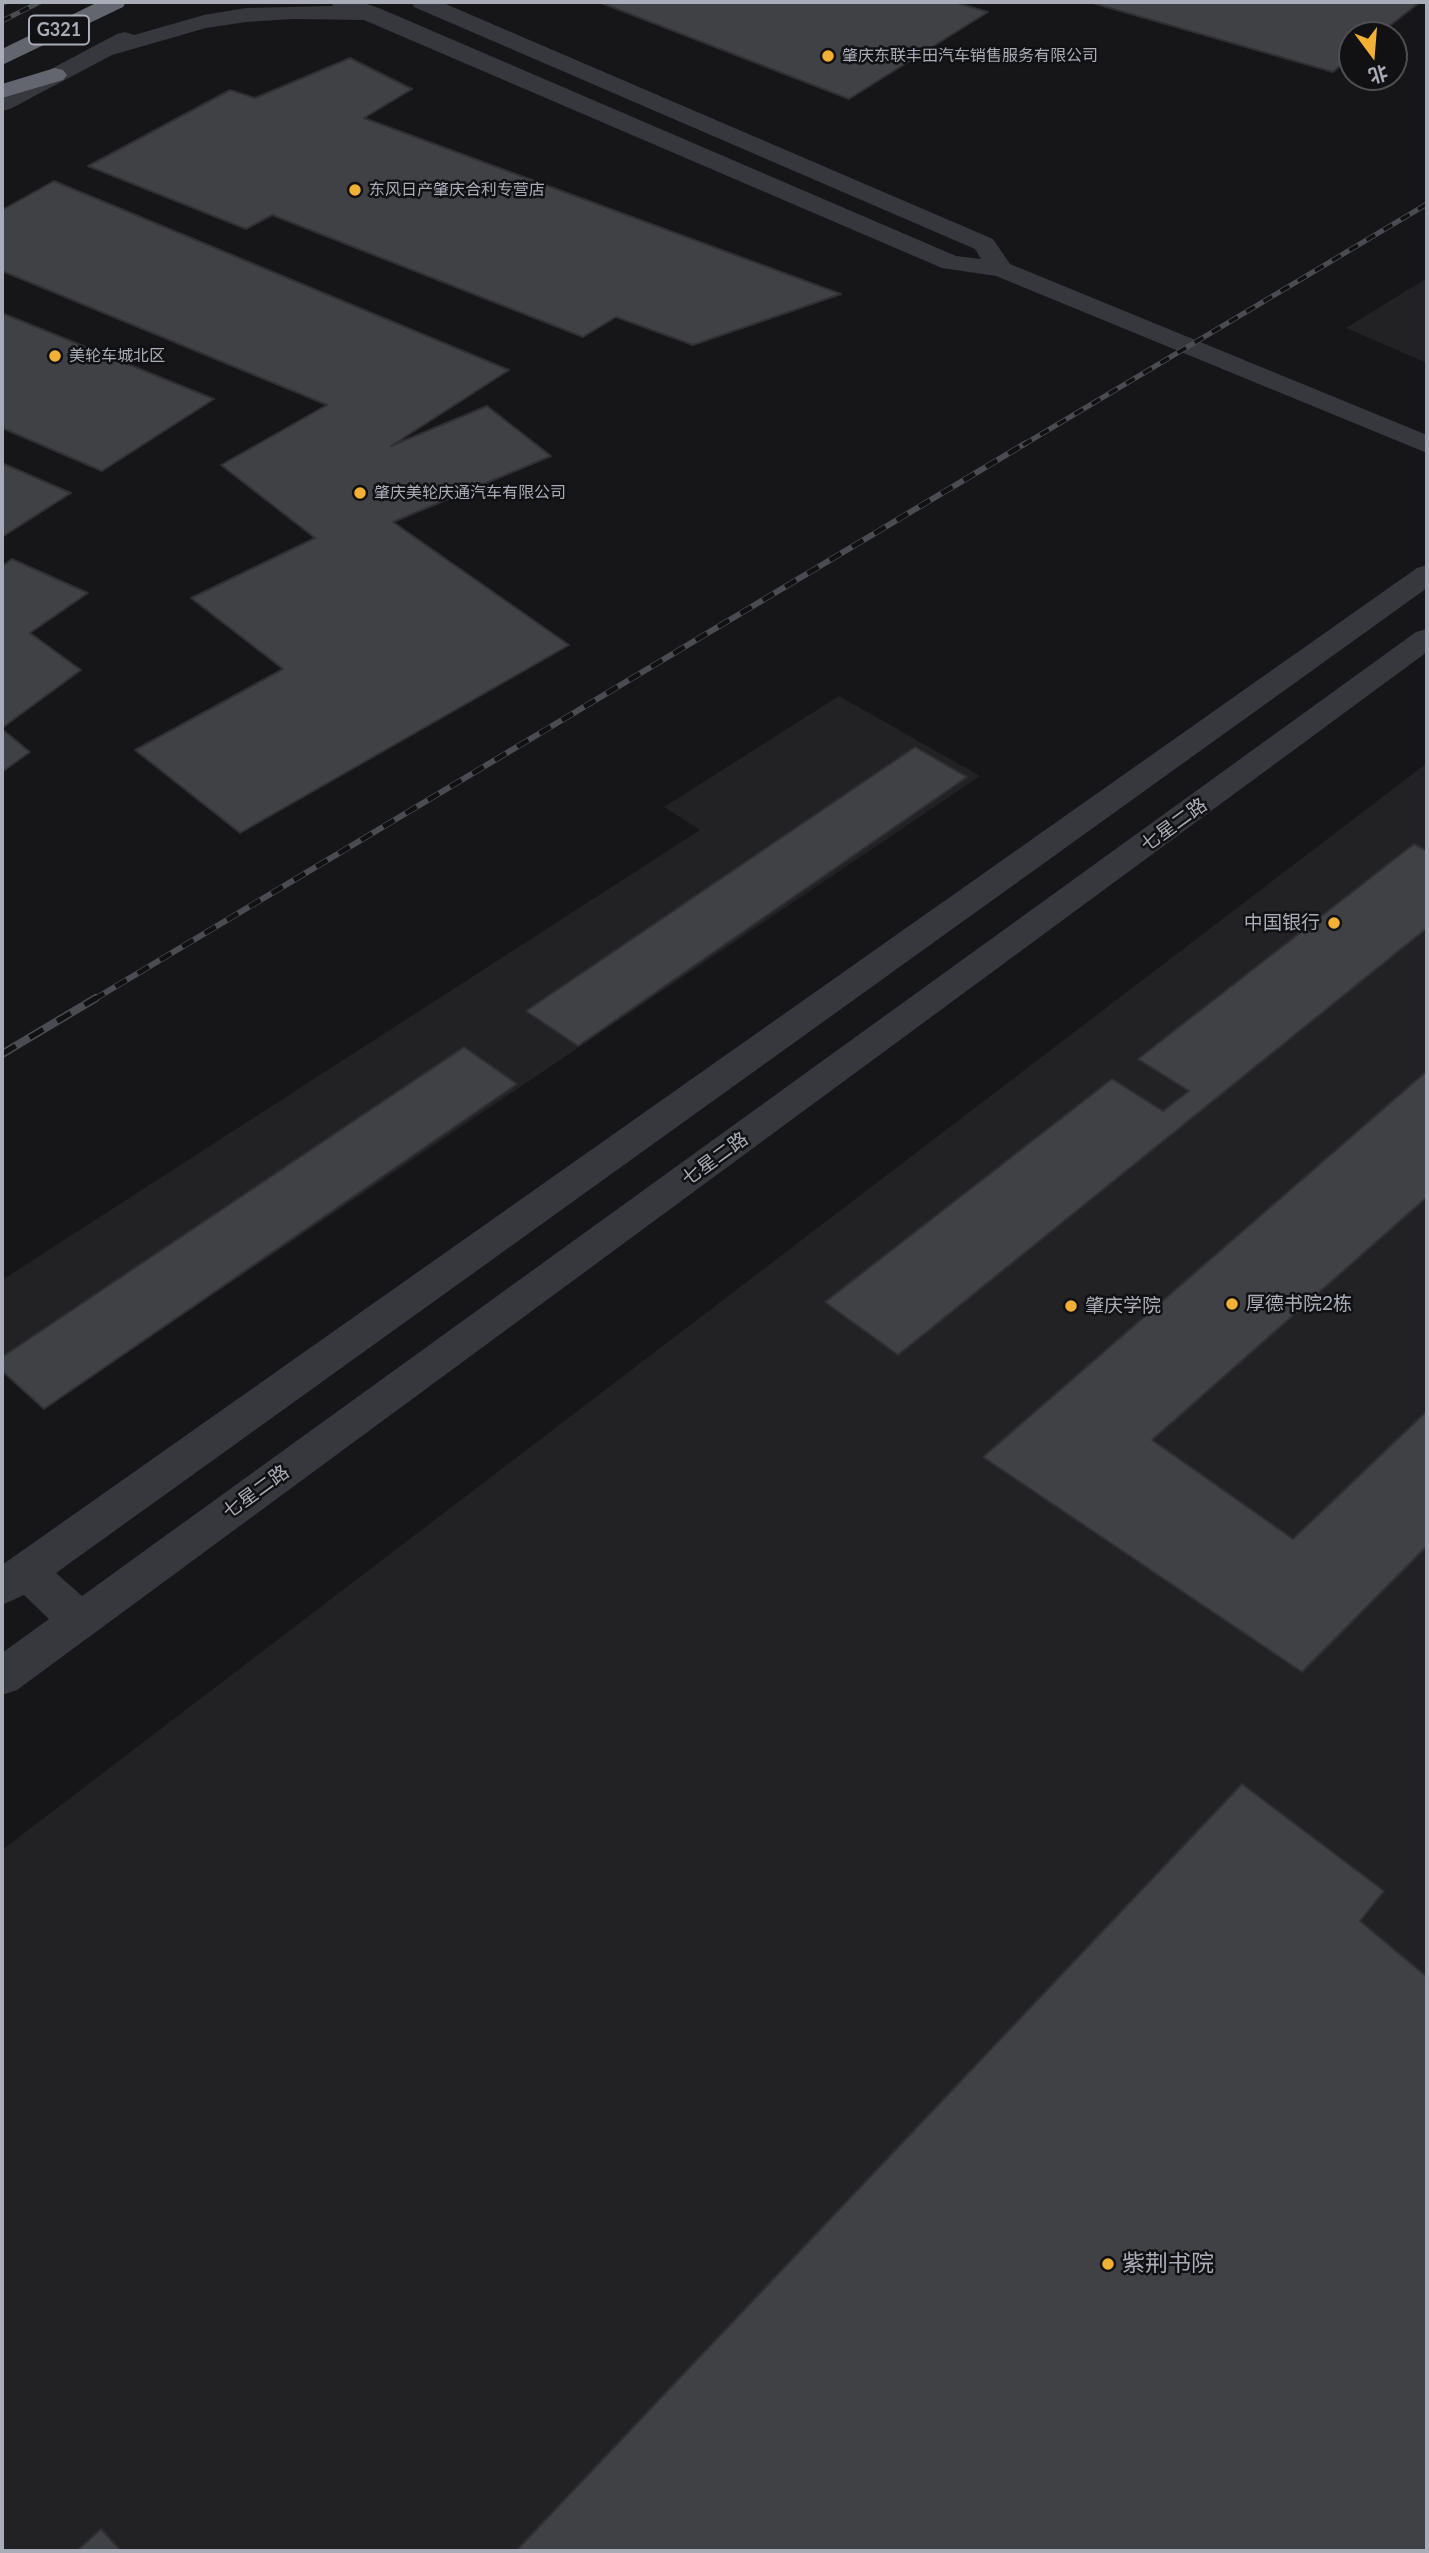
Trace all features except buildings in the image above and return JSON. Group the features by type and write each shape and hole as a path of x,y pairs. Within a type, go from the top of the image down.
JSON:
{"highway":[{"name":"G321","path":"2,58 115,2"},
{"path":"2,91 55,75"}],"street":[{"path":"2,104 198,2"},
{"path":"342,2 374,13 951,263 1001,269 1427,445"},
{"path":"433,4 984,244 1001,269"},
{"path":"101,51 204,22 246,15 293,12 374,13"},
{"path":"80,1620 13,1579 1427,574"},
{"name":"七星二路","path":"2,1677 1170,828 1427,638"}],"shaded area":[{"path":"1427,278 1427,363 1346,328"},
{"path":"839,696 980,776 44,1409 2,1372 2,1280 700,830 664,807"},
{"name":"肇庆学院","path":"1427,763 1427,2551 2,2551 2,1850"}],"railway":[{"path":"2,4 6,2"},
{"path":"2,21 40,2"},
{"path":"1023,445 1427,204"},
{"path":"93,1000 1026,443"},
{"path":"2,1054 96,998"}],"place":[{"name":"肇庆东联丰田汽车销售服务有限公司","path":"828,56"},
{"name":"东风日产肇庆合利专营店","path":"355,190"},
{"name":"美轮车城北区","path":"55,356"},
{"name":"肇庆美轮庆通汽车有限公司","path":"360,493"},
{"name":"中国银行","path":"1334,923"},
{"name":"厚德书院2栋","path":"1232,1304"},
{"name":"肇庆学院","path":"1071,1306"},
{"name":"紫荆书院","path":"1108,2264"}]}
